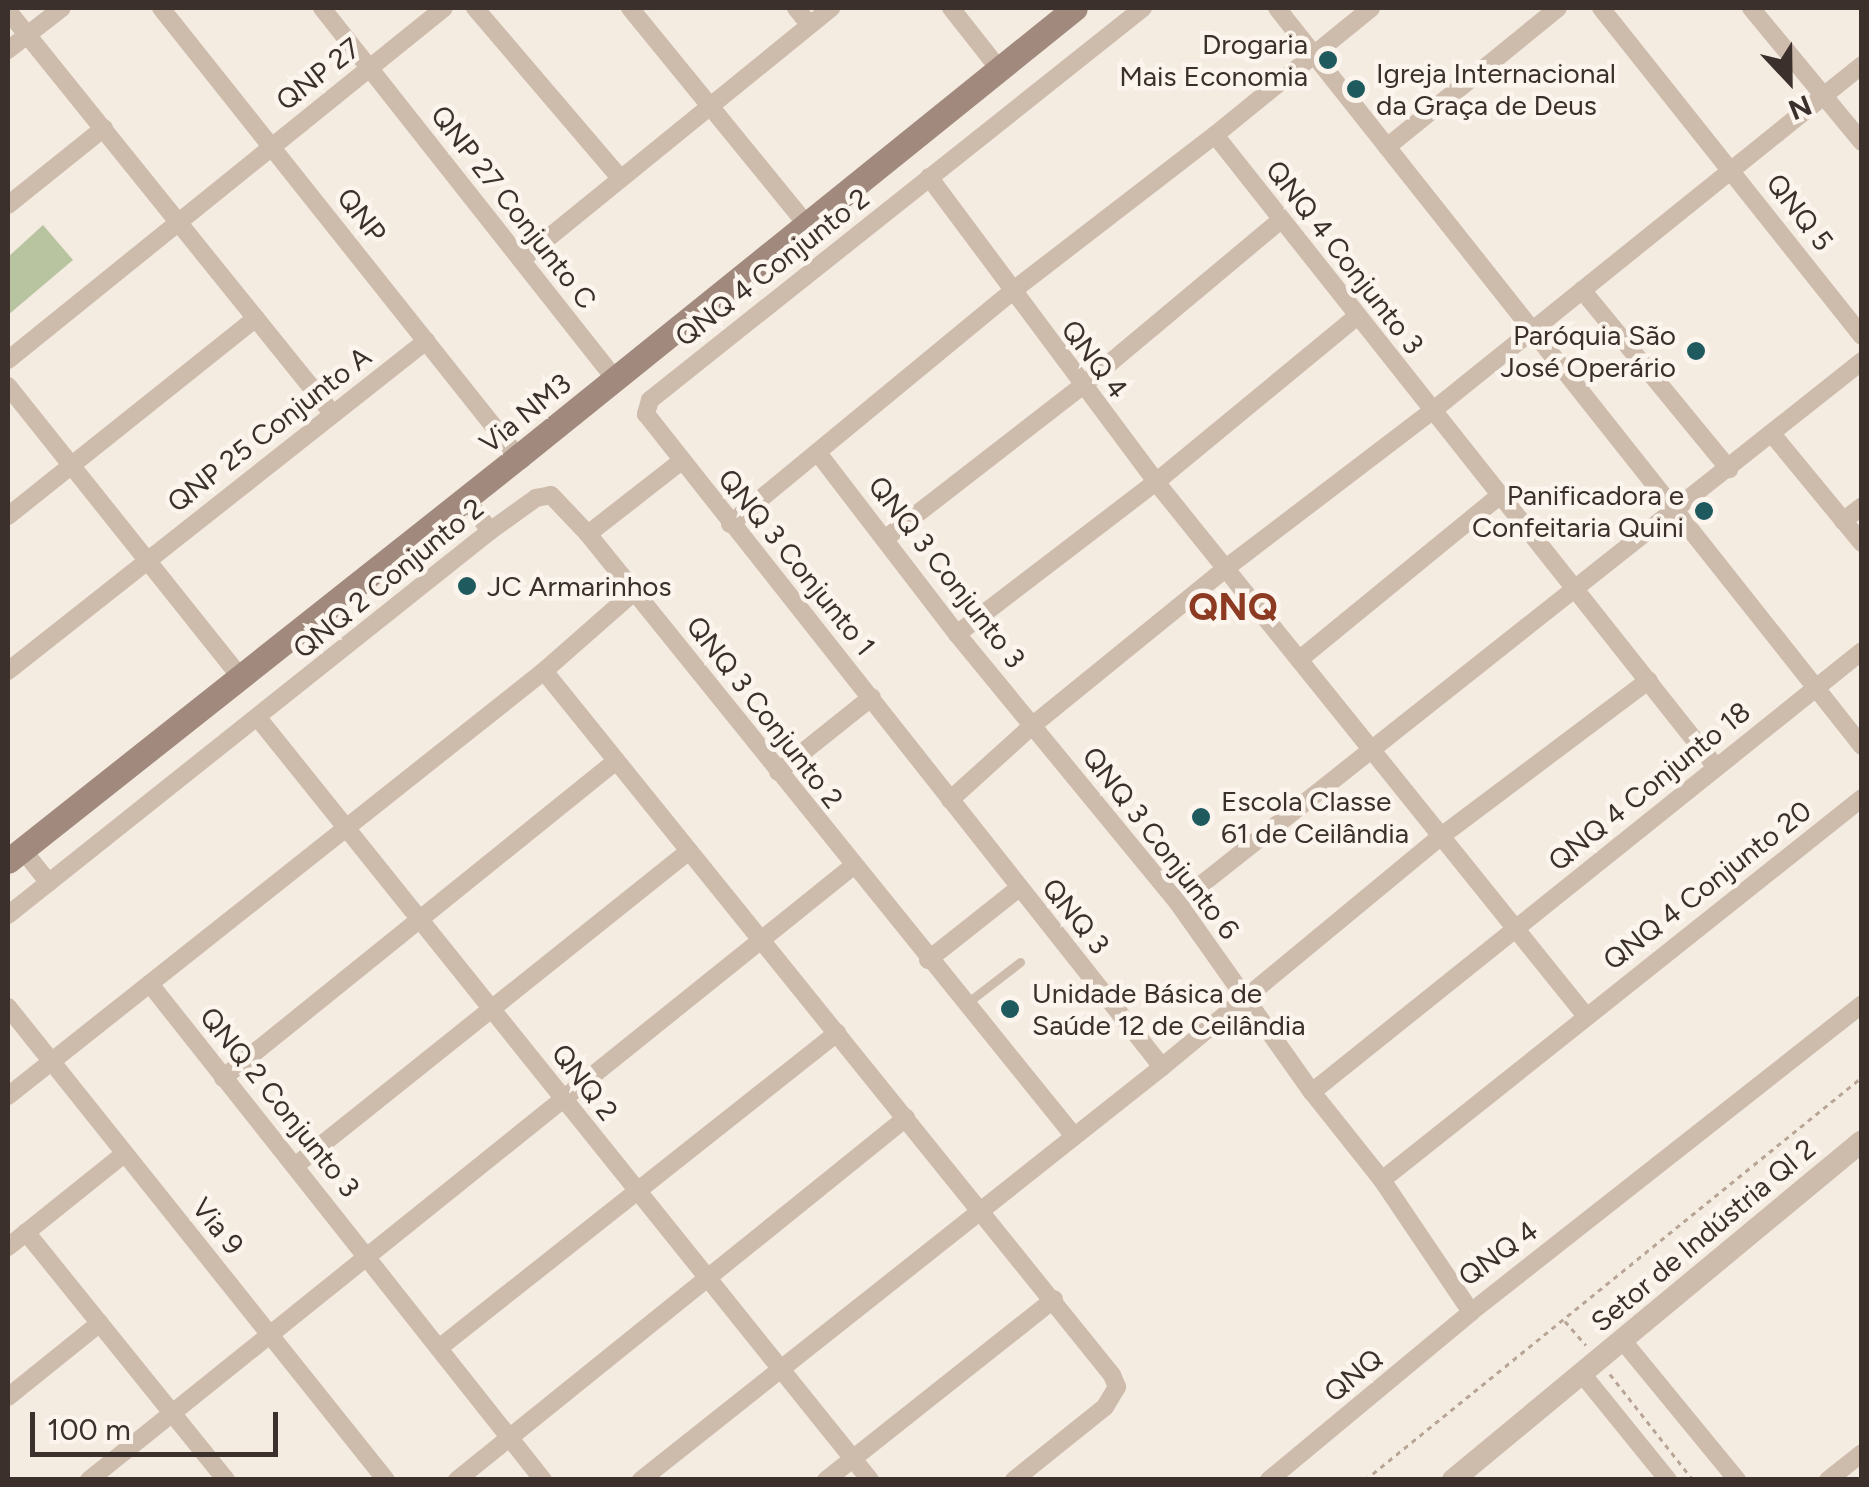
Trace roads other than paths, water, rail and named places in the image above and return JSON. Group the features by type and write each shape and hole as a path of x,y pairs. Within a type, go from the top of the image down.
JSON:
{"main road":[{"name":"Via NM3","path":"15,855 615,380 1076,8"}],"street":[{"path":"8,50 62,8"},
{"name":"QNP","path":"161,8 518,457"},
{"name":"QNP 27 Conjunto C","path":"322,8 615,380"},
{"name":"QNP 27","path":"8,360 444,8"},
{"path":"475,8 620,178"},
{"path":"630,8 807,225"},
{"path":"796,8 809,24"},
{"path":"521,260 830,8"},
{"path":"951,8 999,69"},
{"path":"1277,8 1862,746"},
{"path":"730,524 1011,292 1215,136 1371,8"},
{"path":"1388,146 1558,8"},
{"name":"QNQ 5","path":"1602,8 1862,336"},
{"path":"1751,8 1862,142"},
{"name":"QNQ 4 Conjunto 2","path":"680,462 648,419 650,400 1139,9"},
{"path":"8,11 332,413"},
{"name":"QNQ 5","path":"1532,330 1862,65"},
{"path":"8,205 104,128"},
{"name":"QNQ 4 Conjunto 3","path":"1215,136 1716,767"},
{"name":"QNQ 4","path":"929,177 1081,388 1518,926 1586,1016"},
{"path":"886,538 1081,388 1281,220"},
{"path":"1582,290 1728,469"},
{"path":"957,634 1156,482 1356,316"},
{"path":"8,516 256,318"},
{"path":"950,800 1033,725 1226,568 1532,330"},
{"name":"QNP 25 Conjunto A","path":"8,671 426,340"},
{"path":"1178,903 1372,745 1676,512 1862,362"},
{"path":"8,386 239,675"},
{"path":"1772,434 1862,543"},
{"name":"QNQ 3 Conjunto 3","path":"818,453 957,634 1033,725"},
{"path":"8,1096 544,671 634,592 588,534 680,462"},
{"name":"QNQ 3 Conjunto 1","path":"680,462 872,697 1019,888"},
{"path":"1300,658 1499,496"},
{"path":"466,498 490,531"},
{"name":"QNQ 2 Conjunto 2","path":"8,915 536,498 558,498 588,534"},
{"path":"1843,521 1862,506"},
{"name":"QNQ 3 Conjunto 2","path":"634,592 852,867 1074,1136"},
{"path":"1814,689 1862,652"},
{"path":"544,671 1054,1298 1112,1376 1117,1387 1105,1407 1014,1480"},
{"path":"641,1480 979,1208 1162,1067 1242,996 1444,834 1649,680"},
{"name":"QNQ 4 Conjunto 18","path":"1312,1092 1814,689"},
{"path":"778,772 872,697"},
{"name":"QNQ 2","path":"258,718 870,1480"},
{"name":"QNQ 3 Conjunto 6","path":"1033,725 1178,903 1242,996"},
{"path":"224,1078 616,760"},
{"name":"QNQ 4 Conjunto 20","path":"1382,1180 1862,798"},
{"path":"296,1166 689,851"},
{"path":"15,855 49,883"},
{"path":"88,1480 852,867"},
{"name":"QNQ 3","path":"928,960 1019,888 1162,1067"},
{"name":"QNQ 2 Conjunto 3","path":"150,984 543,1480"},
{"name":"QNQ 4","path":"1242,996 1382,1180 1471,1312 1862,1004"},
{"name":"Via 9","path":"8,1007 386,1480"},
{"path":"439,1348 837,1033"},
{"path":"457,1480 906,1118"},
{"name":"Setor de Indústria QI 2","path":"1452,1480 1862,1141"},
{"path":"8,1248 124,1154"},
{"path":"26,1232 226,1480"},
{"path":"826,1480 1054,1298"},
{"name":"QNQ","path":"1269,1480 1471,1312"},
{"path":"8,1397 100,1324"},
{"path":"1623,1342 1737,1480"},
{"path":"1591,1368 1668,1480"},
{"path":"1828,1480 1862,1453"}],"lane":[{"path":"965,1005 1020,962"}],"place":[{"name":"Drogaria Mais Economia","path":"1328,60"},
{"name":"Igreja Internacional da Graça de Deus","path":"1356,89"},
{"name":"Paróquia São José Operário","path":"1696,351"},
{"name":"Panificadora e Confeitaria Quini","path":"1704,511"},
{"name":"JC Armarinhos","path":"467,586"},
{"name":"Escola Classe 61 de Ceilândia","path":"1201,817"},
{"name":"Unidade Básica de Saúde 12 de Ceilândia","path":"1010,1009"}],"district":[{"name":"QNQ","path":"1233,608"}]}
